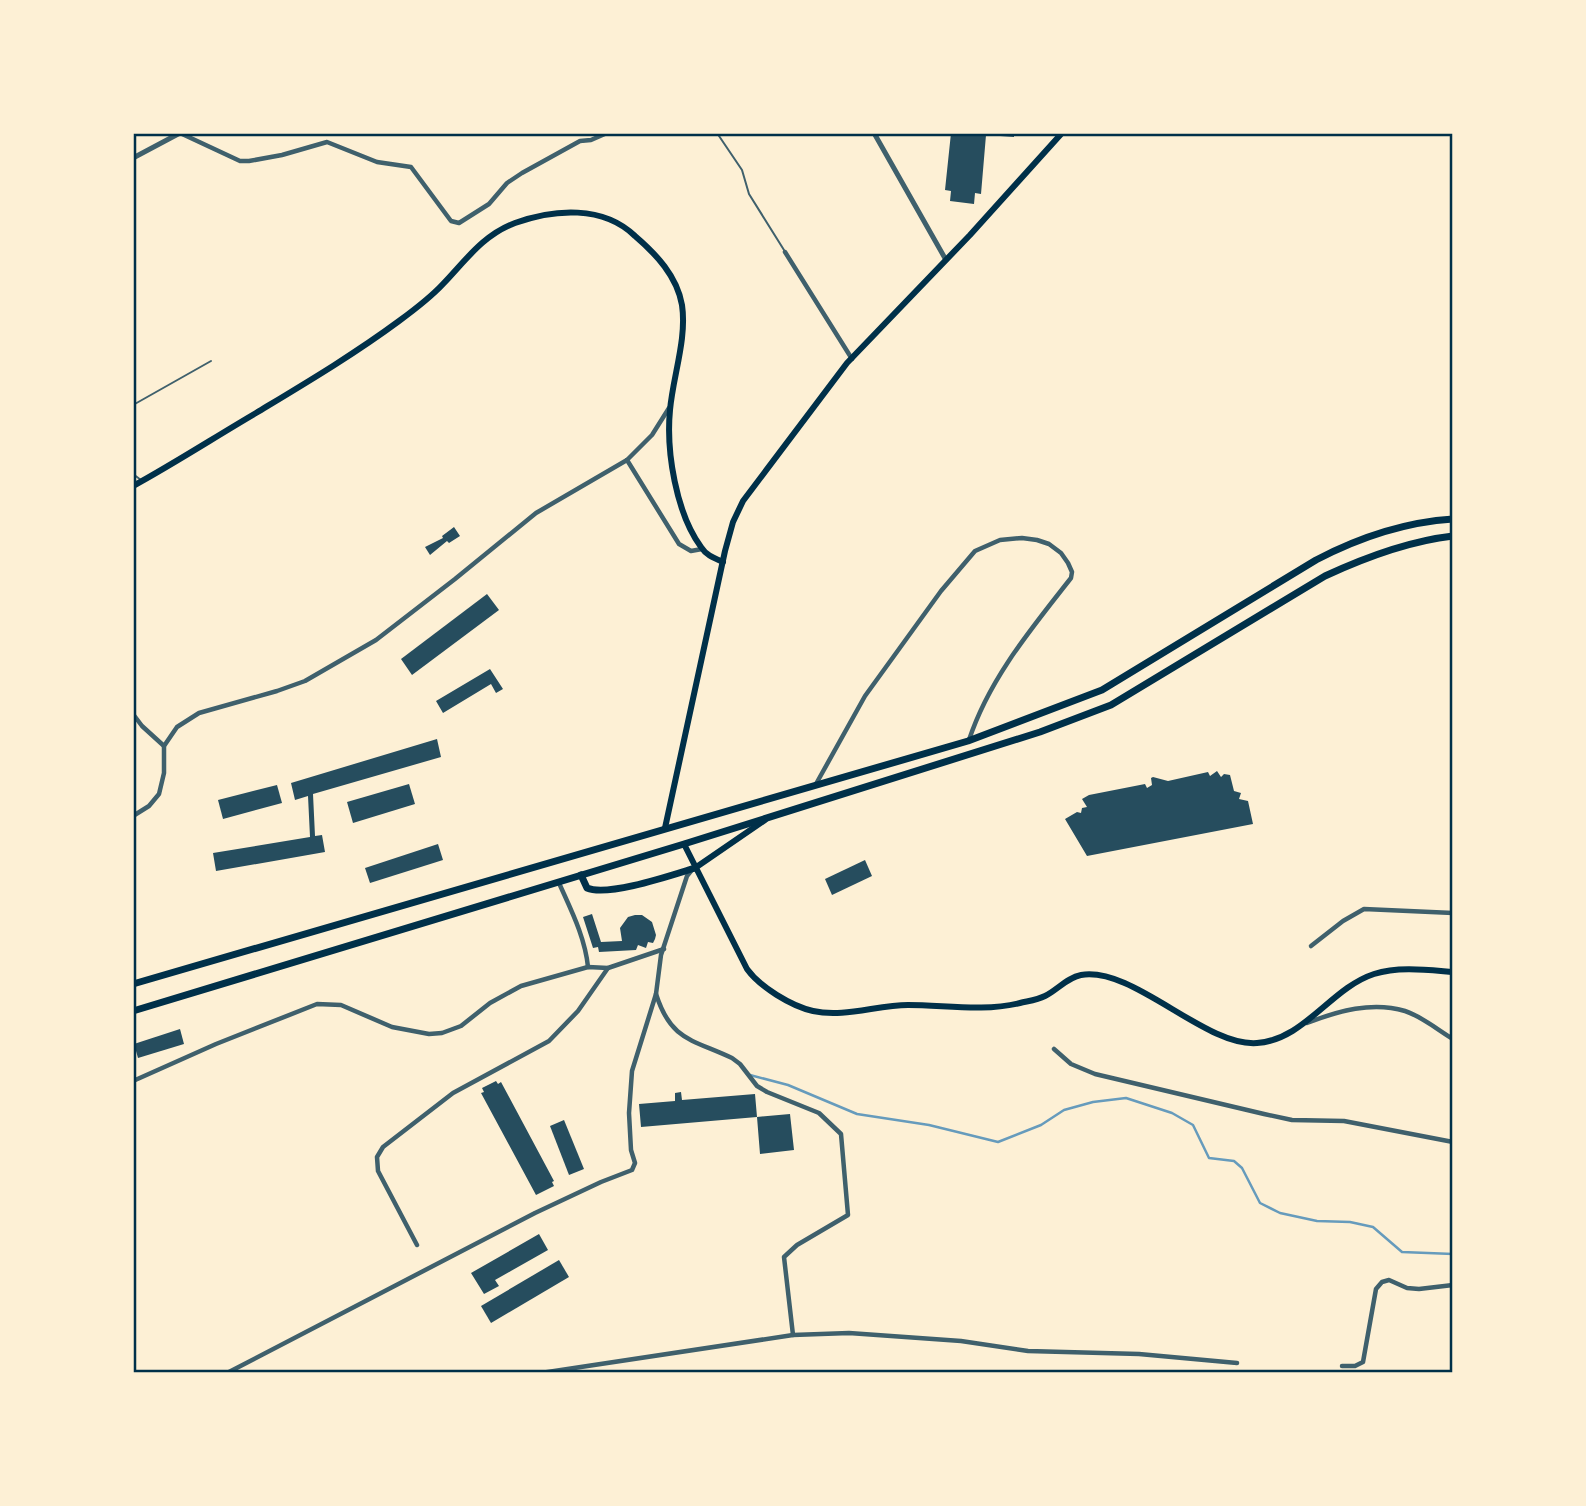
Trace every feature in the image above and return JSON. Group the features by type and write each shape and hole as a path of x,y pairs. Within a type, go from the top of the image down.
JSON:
{"highway":[{"path":"133,984 968,741 1102,690 1316,560 1346,545 1425,521 1453,519"},
{"path":"133,1011 559,883 1040,732 1111,705 1325,576 1356,561 1429,538 1453,536"},
{"path":"581,875 587,888 596,891 639,884 695,868"}],"main road":[{"path":"665,828 728,535 743,501 852,359 1062,133"},
{"path":"133,486 299,387 399,321 443,284 478,245 495,233 550,213 584,213 620,224 635,235 671,275 682,305 682,326 670,408 669,436 674,471 685,513 702,549 723,562"},
{"path":"695,868 773,814"},
{"path":"684,844 754,979 811,1010 828,1013 908,1005 989,1007 1017,1004 1044,996 1079,975 1088,974 1121,982 1233,1041 1258,1044 1275,1040 1300,1026 1343,989 1376,973 1420,969 1453,972"}],"street":[{"path":"133,158 180,133 240,161 287,153 327,142 377,162 411,167 451,221 459,223 489,204 510,180 585,139 591,140 607,133"},
{"path":"874,133 946,260"},
{"path":"785,252 852,359"},
{"path":"133,816 149,806 159,794 164,774 164,746 177,727 191,716 304,681 343,661 390,631 536,513 627,460 652,435 670,408"},
{"path":"627,460 679,544 691,551 702,549"},
{"path":"816,785 865,696 941,591 975,551 1000,540 1037,540 1049,544 1061,553 1068,563 1072,572 1071,579 1002,670 984,700 968,741"},
{"path":"133,714 164,746"},
{"path":"227,1373 534,1213 632,1170 635,1163 631,1150 629,1090 632,1071 656,994 658,970 664,949 687,876 695,868"},
{"path":"559,883 579,930 588,967"},
{"path":"1311,946 1343,920 1364,909 1453,913"},
{"path":"133,1081 317,1004 341,1005 392,1027 429,1034 442,1033 461,1026 512,990 588,967 608,968 664,949"},
{"path":"417,1245 378,1171 377,1157 383,1147 453,1093 549,1041 578,1011 608,968"},
{"path":"656,994 662,1012 676,1032 732,1058 740,1063 757,1086 819,1113 841,1134 848,1215 797,1245 784,1257 793,1335"},
{"path":"1300,1026 1341,1012 1380,1006 1407,1012 1453,1039"},
{"path":"1054,1049 1071,1064 1095,1074 1264,1114 1292,1119 1344,1121 1453,1142"},
{"path":"1342,1366 1355,1366 1363,1362 1376,1289 1382,1282 1389,1280 1408,1288 1419,1289 1453,1285"},
{"path":"541,1373 793,1335 849,1332 961,1341 1028,1350 1139,1354 1237,1363"}],"lane":[{"path":"580,133 585,139"},
{"path":"717,133 742,170 749,194 785,252"},
{"path":"133,405 211,361"},
{"path":"133,474 142,481"}],"building":[{"path":"951,133 1014,133 1014,137 986,135 981,194 975,193 974,204 950,201 951,191 945,190"},
{"path":"454,527 460,536 449,543 447,541 430,555 425,547 443,538 442,536"},
{"path":"487,594 499,610 412,675 401,659"},
{"path":"490,669 503,689 496,693 491,684 443,713 436,701"},
{"path":"437,739 441,757 313,794 315,836 322,835 325,852 216,871 213,853 310,837 308,796 295,800 291,783"},
{"path":"1217,771 1221,777 1224,774 1230,775 1234,791 1241,793 1239,799 1248,801 1253,824 1087,856 1065,819 1077,812 1081,813 1082,808 1087,807 1082,799 1089,795 1145,784 1147,788 1152,785 1153,777 1168,781 1208,772 1210,776"},
{"path":"409,784 415,804 353,823 347,802"},
{"path":"277,785 282,803 223,819 218,800"},
{"path":"438,844 443,860 370,883 365,868"},
{"path":"865,860 872,876 832,895 825,879"},
{"path":"592,914 601,942 622,941 620,928 628,917 635,915 642,915 652,922 655,939 653,943 648,942 646,948 638,945 636,950 599,952 598,947 593,948 583,917"},
{"path":"180,1029 184,1044 138,1058 134,1044"},
{"path":"496,1081 498,1084 501,1082 554,1181 554,1186 536,1195 481,1093 484,1092 482,1088"},
{"path":"681,1092 682,1100 755,1094 757,1117 641,1127 639,1104 675,1101 675,1093"},
{"path":"790,1114 794,1150 760,1154 757,1117"},
{"path":"564,1120 584,1169 569,1175 550,1126"},
{"path":"539,1234 548,1250 495,1280 499,1286 484,1294 471,1273"},
{"path":"559,1260 569,1277 491,1323 481,1306"}],"waterway":[{"path":"750,1075 788,1085 857,1114 929,1125 998,1142 1041,1125 1064,1110 1093,1102 1126,1098 1172,1113 1193,1125 1209,1158 1234,1161 1242,1168 1260,1203 1280,1213 1317,1221 1350,1222 1373,1227 1402,1252 1453,1254"}]}
